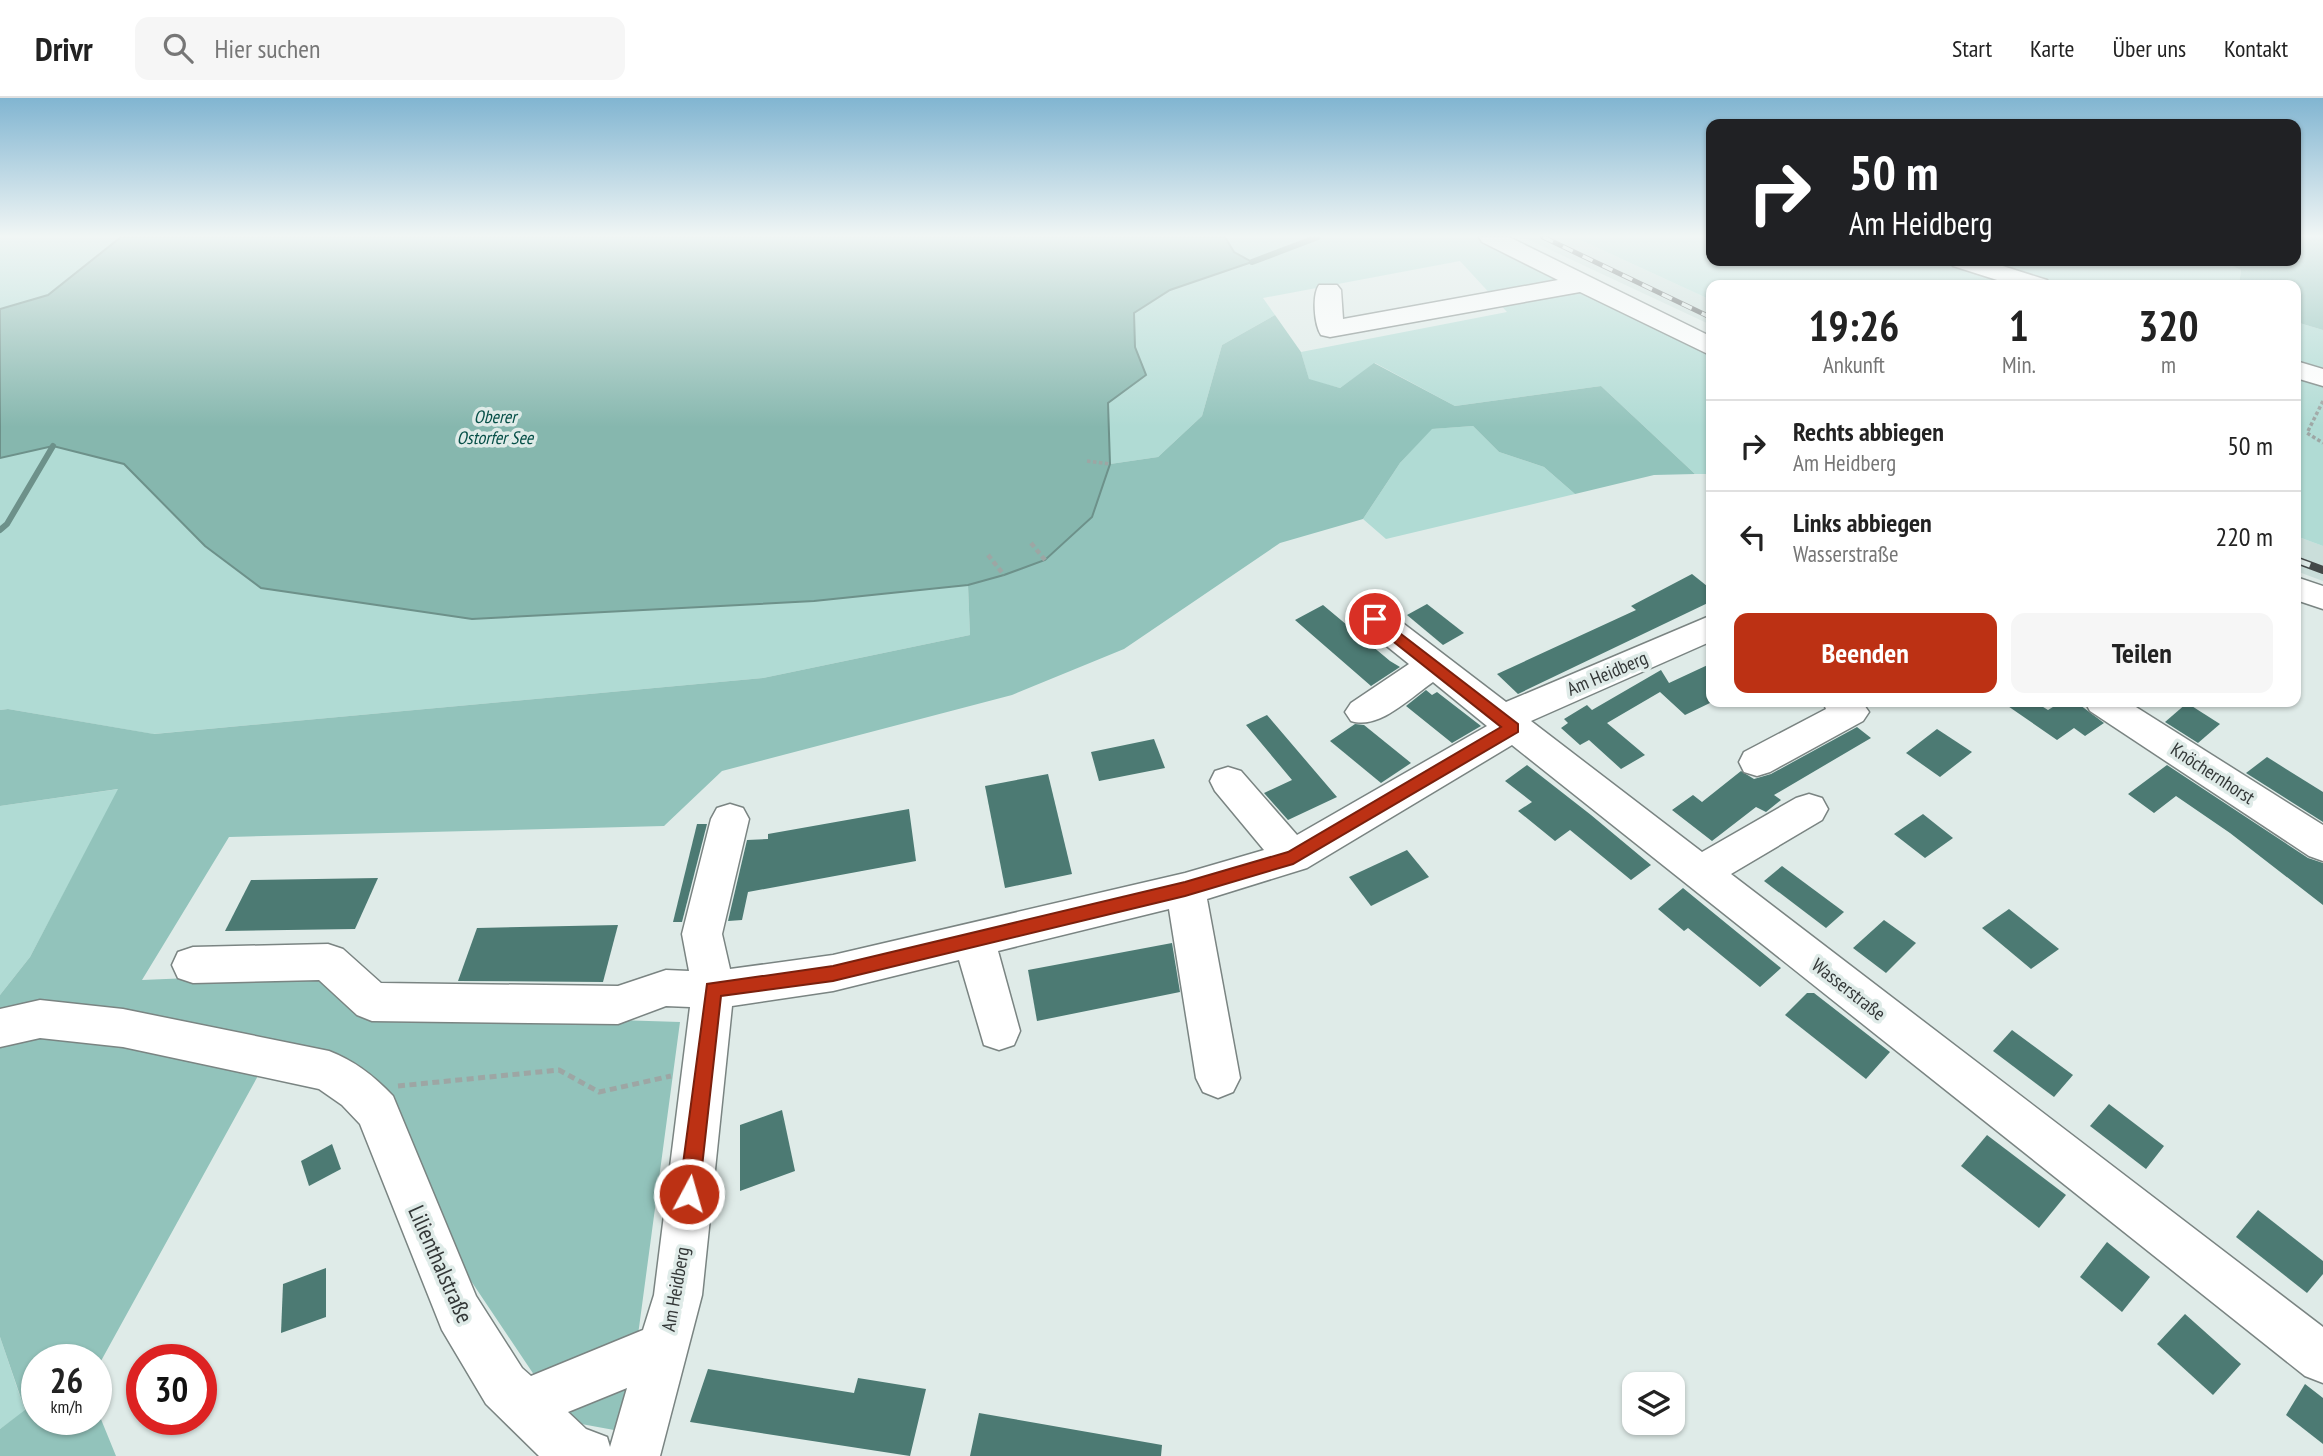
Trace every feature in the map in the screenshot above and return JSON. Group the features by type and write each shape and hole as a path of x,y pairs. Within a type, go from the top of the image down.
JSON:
{"street":[{"path":"1329,300 1330,329 1490,300"},
{"path":"1615,300 1706,345"},
{"path":"2301,371 2323,378"},
{"path":"2301,590 2323,598"},
{"name":"Wasserstraße","path":"1375,619 2323,1358"},
{"name":"Am Heidberg","path":"634,1456 678,1295 713,990 833,973 1185,889 1293,857 1507,723 1706,629"},
{"path":"1363,712 1433,665"},
{"path":"1757,762 1851,712 1845,707"},
{"name":"Knöchernhorst","path":"2110,707 2323,845"},
{"path":"1228,781 1293,857"},
{"path":"1699,873 1809,809"},
{"path":"193,965 328,962 372,1002 618,1005 666,988 713,990 702,934 730,819"},
{"path":"1185,889 1218,1078"},
{"path":"974,939 999,1031"},
{"path":"0,1028 40,1019 123,1028 329,1071 368,1101"},
{"name":"Lilienthalstraße","path":"368,1101 459,1313 504,1385 571,1451 588,1456"},
{"name":"Am Heidberg","path":"524,1405 664,1347"}],"path":[{"path":"2323,401 2307,433 2323,443"},
{"path":"1087,461 1110,464"},
{"path":"1031,543 1045,560"},
{"path":"988,555 1004,575"},
{"path":"368,1101 559,1070 599,1092 703,1069"}],"shaded area":[{"path":"0,300 30,300 0,309"},
{"path":"1154,300 1265,300 1275,315 1222,345 1202,416 1158,457 1110,464 1108,403 1146,375 1135,347 1134,313"},
{"path":"1496,300 1610,300 1706,348 1706,474 1695,474 1601,386 1455,406 1375,363 1340,388 1309,380 1301,352 1507,312"},
{"path":"1658,300 1706,300 1706,323"},
{"path":"2301,300 2323,300 2323,330 2301,323"},
{"path":"1275,315 1301,352 1309,379 1340,388 1374,363 1455,406 1601,386 1695,474 1654,475 1575,494 1544,467 1499,452 1473,426 1432,429 1400,463 1363,519 1280,543 1124,649 1012,695 722,771 664,826 229,837 142,980 308,973 362,1012 680,1022 625,1432 565,1421 463,1269 369,1084 270,1054 110,1344 21,1344 21,1398 0,1337 0,995 30,957 118,789 0,806 0,710 8,709 154,734 763,678 970,635 968,585 1004,575 1092,517 1110,464 1158,457 1202,416 1222,345"},
{"path":"2301,323 2323,330 2323,546 2301,538"},
{"path":"1473,426 1499,452 1544,467 1575,494 1386,539 1363,519 1400,463 1431,429"},
{"path":"53,446 124,464 205,546 261,588 472,619 814,601 968,585 970,635 763,678 153,734 8,709 0,710 0,458"},
{"path":"2301,538 2323,546 2323,581 2301,573"},
{"path":"119,789 30,957 0,995 0,806"},
{"path":"0,1337 21,1399 21,1414 0,1429"},
{"path":"21,1413 21,1435 107,1435 116,1456 0,1456 0,1429"}],"water":[{"name":"Oberer Ostorfer See","path":"30,300 1154,300 1134,313 1135,347 1146,375 1108,403 1110,464 1092,517 1045,560 968,585 814,601 472,619 261,588 205,546 124,464 53,446 0,458 0,309"}],"building":[{"path":"1692,574 1706,585 1706,604 1518,694 1497,674 1636,610 1631,606"},
{"path":"1427,604 1464,633 1443,645 1407,615"},
{"path":"1323,605 1400,667 1371,686 1295,620"},
{"path":"1706,666 1706,705 1685,715 1660,692 1607,723 1645,755 1621,769 1589,740 1580,745 1561,728 1568,723 1564,719 1587,705 1592,710 1661,670 1669,683"},
{"path":"1426,690 1432,695 1437,692 1481,726 1452,743 1406,706"},
{"path":"2009,707 2043,707 2048,710 2053,707 2083,707 2104,723 2085,736 2074,728 2057,740"},
{"path":"2182,707 2193,707 2220,724 2198,743 2165,722"},
{"path":"1267,715 1337,797 1288,820 1264,793 1292,780 1246,725"},
{"path":"1355,724 1364,725 1411,763 1381,783 1330,741"},
{"path":"1857,727 1871,738 1774,795 1781,800 1766,812 1756,807 1712,841 1672,810 1693,795 1702,802 1741,771 1754,779 1771,774"},
{"path":"1937,729 1972,752 1940,777 1906,753"},
{"path":"1154,739 1165,768 1099,781 1091,752"},
{"path":"2267,757 2323,792 2323,822 2246,773"},
{"path":"1527,765 1651,865 1631,880 1570,830 1555,841 1518,811 1532,802 1505,781"},
{"path":"2167,765 2308,858 2323,863 2323,905 2230,833 2176,796 2154,813 2128,794"},
{"path":"1048,774 1072,874 1005,888 985,786"},
{"path":"909,809 916,861 748,892 742,920 728,921 747,840 768,839 768,834"},
{"path":"1923,814 1953,838 1925,858 1894,834"},
{"path":"697,824 707,824 682,922 673,922"},
{"path":"1407,850 1429,877 1371,906 1349,877"},
{"path":"1782,866 1844,912 1826,928 1764,881"},
{"path":"378,878 355,929 225,931 251,880"},
{"path":"1683,888 1781,968 1760,987 1688,928 1684,931 1658,909"},
{"path":"2009,909 2059,949 2031,969 1982,928"},
{"path":"1884,920 1916,943 1886,973 1853,948"},
{"path":"618,925 603,982 458,981 477,928"},
{"path":"1172,943 1180,992 1037,1021 1028,970"},
{"path":"1807,993 1814,993 1890,1052 1866,1079 1785,1015"},
{"path":"2012,1030 2073,1075 2054,1097 1993,1051"},
{"path":"2109,1104 2164,1146 2146,1169 2090,1126"},
{"path":"782,1110 795,1171 740,1191 740,1125"},
{"path":"1987,1135 2066,1195 2039,1228 1961,1166"},
{"path":"332,1144 341,1169 309,1186 301,1161"},
{"path":"2258,1210 2323,1261 2323,1274 2307,1293 2236,1237"},
{"path":"2107,1242 2150,1277 2122,1312 2080,1277"},
{"path":"326,1268 326,1317 281,1333 283,1284"},
{"path":"2185,1314 2241,1364 2213,1395 2157,1344"},
{"path":"708,1369 854,1393 858,1378 926,1389 910,1456 690,1422"},
{"path":"2305,1384 2323,1398 2323,1444 2286,1415"},
{"path":"979,1413 1162,1445 1161,1456 970,1456"}],"waterway":[{"path":"0,530 7,524 53,446"}],"railway":[{"path":"1675,300 1706,315"},
{"path":"2301,562 2323,570"}],"route":[{"path":"689,1194 713,990 833,973 1185,889 1293,857 1513,728 1375,619"}]}
